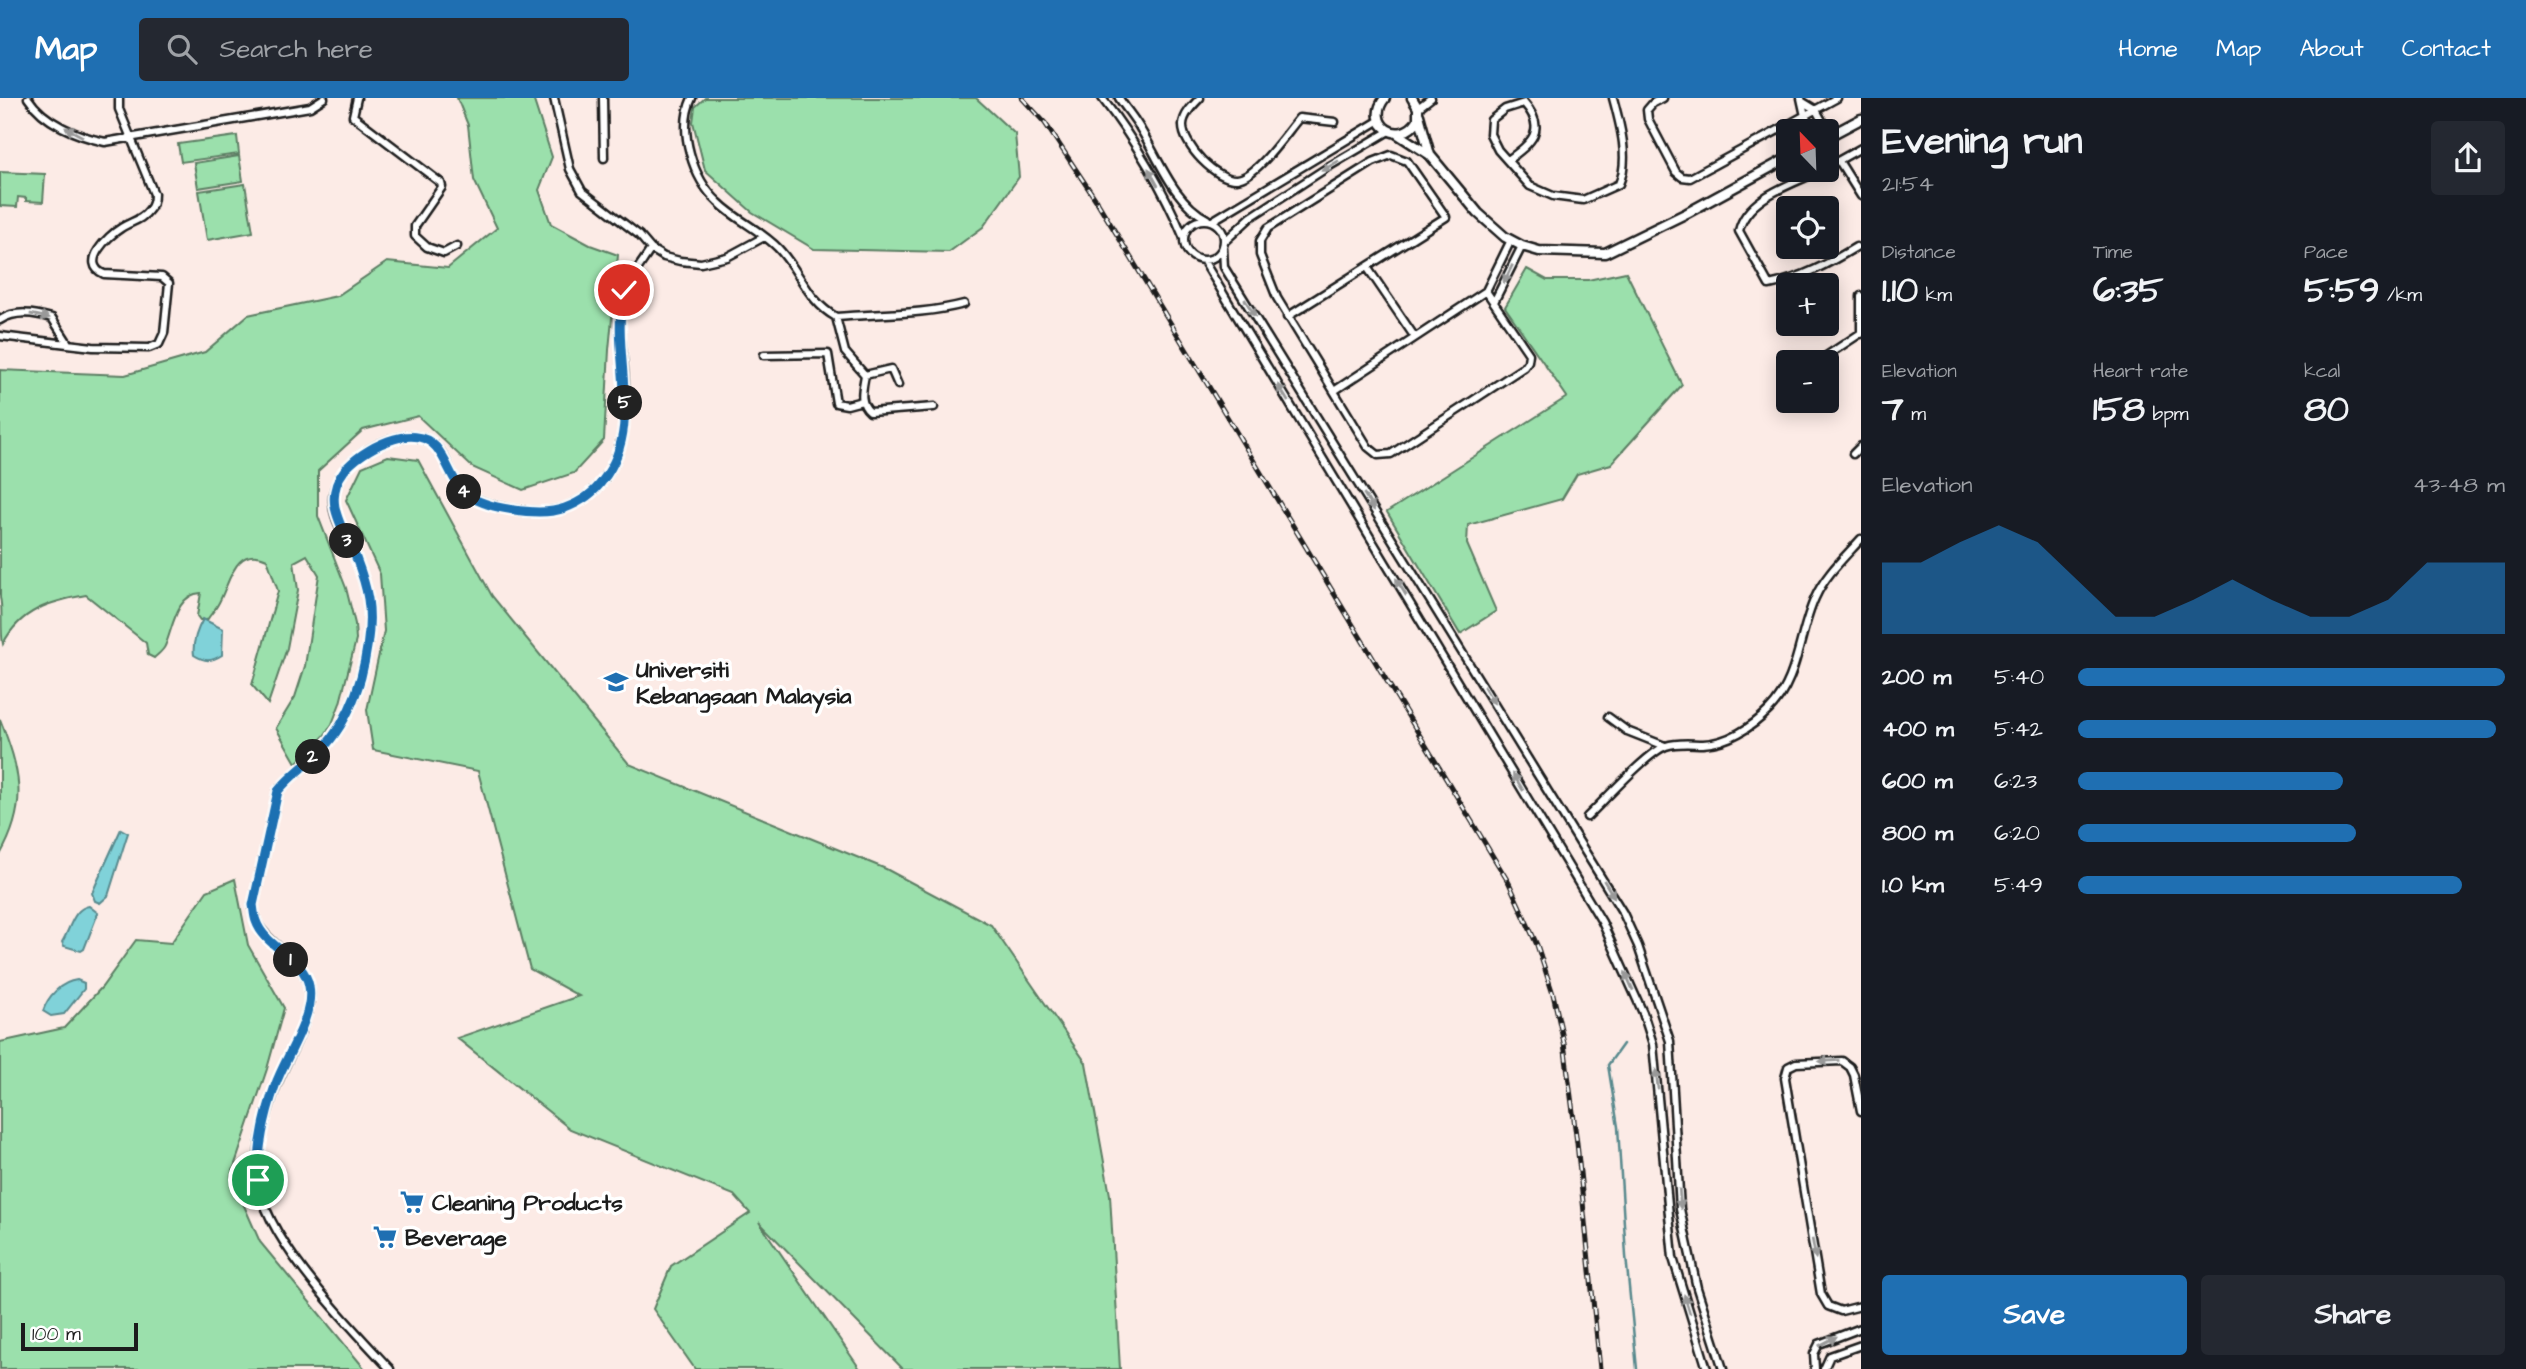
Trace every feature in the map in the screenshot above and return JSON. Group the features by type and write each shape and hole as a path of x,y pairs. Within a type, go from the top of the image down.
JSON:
{"street":[{"path":"28,98 43,116 85,138 105,142 310,107 324,98"},
{"path":"0,336 93,347 149,348 159,344 164,333 169,284 166,279 104,274 98,271 93,261 93,256 121,227 136,222 149,210 155,194 119,109 119,98"},
{"path":"357,98 353,116 441,183 442,187 415,226 415,236 427,247 444,253 457,246"},
{"path":"554,98 570,169 582,191 639,235 651,249 664,257 701,263 726,257 764,237"},
{"path":"603,98 604,158"},
{"path":"692,98 688,107 687,138 697,170 716,200 780,250 817,303 836,317 845,352 865,375 862,401 870,412 934,407"},
{"path":"1102,98 1146,163 1174,214 1184,244 1191,255 1203,260 1602,922 1643,1013 1653,1044 1673,1258 1707,1369"},
{"path":"1119,98 1140,128 1175,189 1195,213 1222,229 1224,267 1623,913 1638,946 1670,1041 1680,1209 1697,1288 1723,1369"},
{"path":"1200,98 1184,118 1182,126 1185,140 1191,150 1228,178 1247,176 1299,118 1335,122"},
{"path":"1412,98 1419,112 1430,155"},
{"path":"1203,260 1218,254 1224,244 1251,217 1328,167 1393,132 1411,129 1419,112 1431,98"},
{"path":"1508,160 1531,142 1536,123 1524,103 1505,109 1491,120 1490,134 1498,150 1530,186 1553,196 1583,200 1619,184 1624,173 1624,162 1614,98"},
{"path":"1663,98 1647,110 1648,119 1676,172 1682,177 1690,178 1837,98"},
{"path":"1382,99 1378,110 1380,120 1393,132 1430,155 1478,213 1511,240 1539,251 1605,253 1687,213 1776,165"},
{"path":"1802,100 1816,110 1821,119"},
{"path":"1802,100 1807,119"},
{"path":"1839,131 1861,119"},
{"path":"1184,238 1192,224 1210,220 1380,120"},
{"path":"1861,148 1839,161 1861,196"},
{"path":"1287,317 1446,217 1407,161 1391,155 1373,162 1268,228 1260,241 1260,255 1287,317 1368,447 1378,456 1391,454 1524,367 1528,361 1529,354 1486,291"},
{"path":"1798,182 1760,201 1742,218 1739,231 1769,285 1824,267 1856,247"},
{"path":"1334,391 1486,291 1511,240"},
{"path":"1494,302 1522,246"},
{"path":"390,1369 299,1264 273,1225 262,1199 258,1180 258,1149 264,1123 276,1084 303,1024 310,996 309,983 304,972 273,944 256,923 253,905 278,791 290,776 331,740 348,711 360,679 367,646 368,600 356,559 336,516 332,498 344,471 354,461 396,436 416,436 434,444 465,493 487,504 547,511 563,509 585,499 603,481 622,443 625,402 619,311 624,290 651,249"},
{"path":"1367,267 1415,336"},
{"path":"1835,350 1861,333 1861,296"},
{"path":"836,317 938,311 964,303"},
{"path":"0,320 10,314 30,313 52,318 68,343"},
{"path":"764,355 828,354 836,403 847,405 862,401"},
{"path":"865,375 891,369 898,385"},
{"path":"1853,454 1861,446"},
{"path":"1587,817 1656,751 1677,743 1707,744 1731,737 1751,726 1771,709 1787,686 1798,658 1815,596 1861,539"},
{"path":"1608,718 1627,731 1665,746"},
{"path":"1861,1111 1854,1075 1850,1066 1842,1061 1796,1063 1788,1067 1785,1077 1821,1294 1828,1307 1841,1311 1861,1306"},
{"path":"1815,1369 1814,1354 1819,1344 1861,1328"},
{"path":"1824,1369 1830,1356 1861,1345"}],"green space":[{"path":"457,98 533,98 552,157 539,190 551,224 590,245 618,255 604,440 574,473 523,490 472,467 418,416 363,430 318,471 318,516 346,588 356,640 332,724 324,736 296,763 276,728 295,697 305,666 319,575 307,555 294,562 298,590 287,648 268,704 252,685 278,591 267,559 256,556 247,557 234,569 217,606 207,620 200,620 197,616 201,593 186,599 177,613 164,648 154,658 148,655 146,643 86,595 61,600 38,609 18,623 3,644 0,598 0,370 125,375 205,352 248,315 337,296 387,262 448,268 497,228 474,180 468,125"},
{"path":"705,98 976,98 1015,134 1019,177 983,227 949,252 814,249 752,212 705,170 693,122 695,107"},
{"path":"237,136 239,154 181,162 178,144"},
{"path":"239,156 243,181 198,188 194,163"},
{"path":"0,172 45,174 43,202 26,201 26,198 18,197 17,207 0,206"},
{"path":"245,184 253,232 207,240 199,191"},
{"path":"1527,269 1547,280 1588,280 1626,272 1682,385 1611,464 1577,474 1562,499 1468,525 1467,544 1496,611 1460,634 1387,512 1567,397 1505,307"},
{"path":"388,456 418,460 492,596 629,764 886,869 991,925 1086,1063 1110,1195 1120,1369 903,1369 759,1222 860,1369 695,1369 653,1309 671,1266 750,1213 734,1195 570,1129 457,1038 579,996 530,969 478,771 373,750 367,710 384,631 380,574 346,500 362,467"},
{"path":"0,719 13,755 18,803 9,837 0,855"},
{"path":"235,879 248,945 284,1008 267,1069 231,1176 260,1242 365,1369 0,1369 0,1042 64,1028 102,987 136,940 171,943 207,891"}],"water":[{"path":"203,619 223,629 222,655 211,660 194,655 196,636"},
{"path":"121,829 128,833 108,896 100,903 95,901 92,893"},
{"path":"89,906 98,913 84,949 81,951 64,946 62,942 76,915"},
{"path":"77,980 84,983 84,989 64,1014 51,1016 43,1011 56,991"}],"waterway":[{"path":"1623,1044 1608,1065 1618,1127 1626,1256 1637,1369"}],"railway":[{"path":"1022,98 1045,123 1096,200 1509,883 1537,945 1553,994 1564,1043 1600,1369"}],"place":[{"name":"Universiti Kebangsaan Malaysia","path":"616,682"},
{"name":"Cleaning Products","path":"412,1202"},
{"name":"Beverage","path":"385,1237"}],"route":[{"path":"258,1180 258,1149 264,1123 276,1084 303,1024 310,996 309,983 304,972 273,944 256,923 253,905 278,791 290,776 331,740 348,711 360,679 367,646 368,600 356,559 336,516 332,498 336,485 354,461 379,445 396,436 416,436 434,444 465,493 487,504 547,511 563,509 585,499 603,481 622,443 625,402 619,311 624,290"}]}
